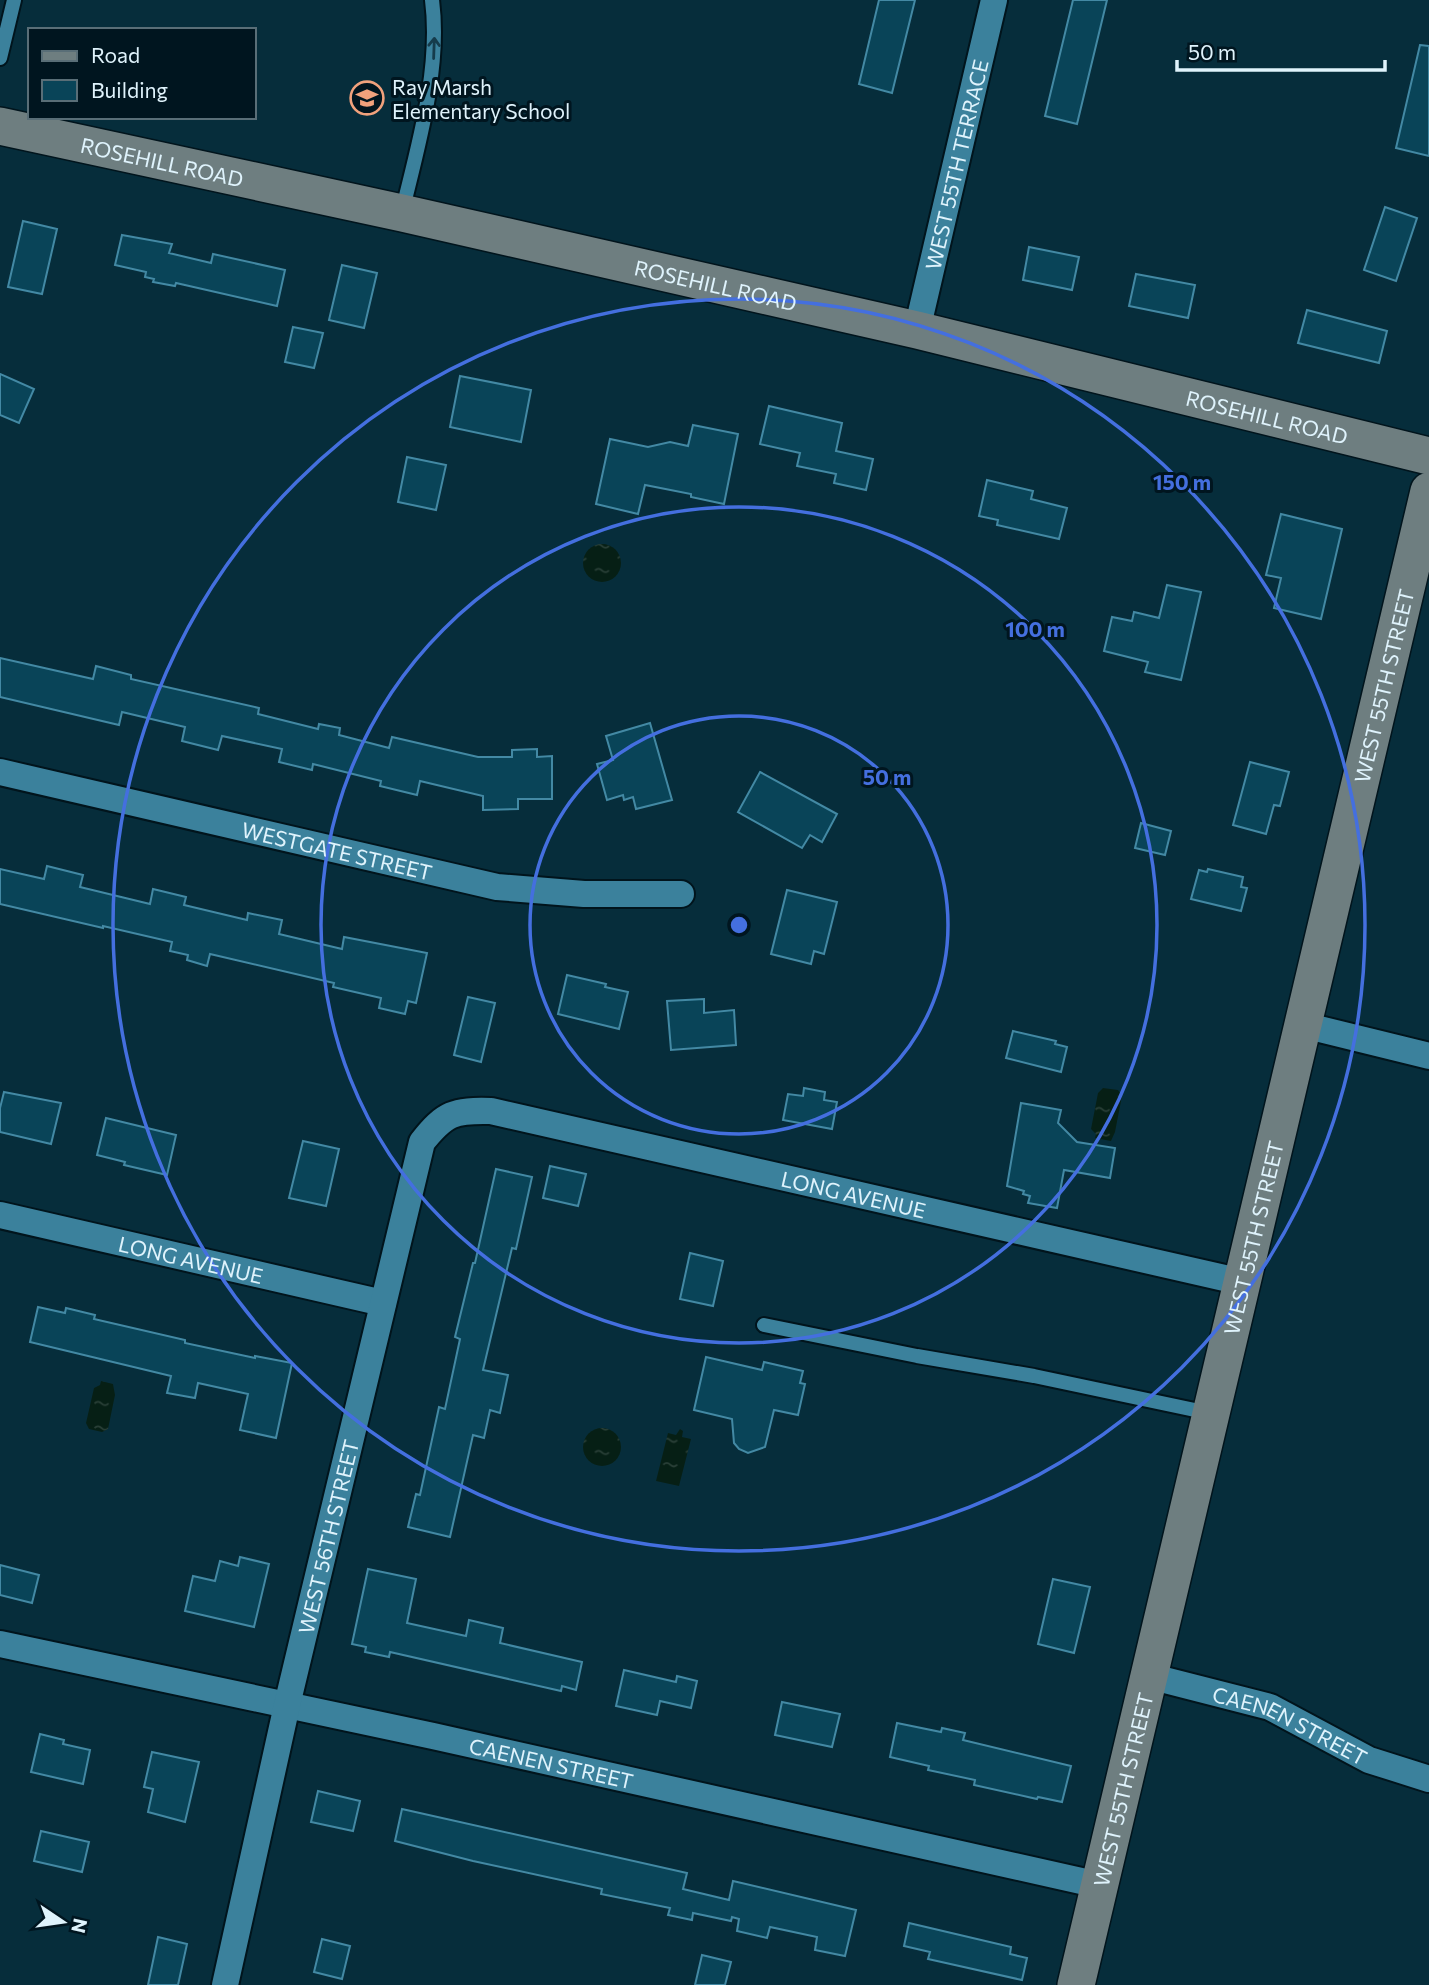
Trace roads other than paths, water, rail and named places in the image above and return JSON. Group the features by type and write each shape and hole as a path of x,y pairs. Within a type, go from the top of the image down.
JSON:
{"street":[{"name":"WEST 55TH TERRACE","path":"917,330 994,0"},
{"name":"ROSEHILL ROAD","path":"0,126 917,330 1429,456"},
{"name":"WEST 55TH STREET","path":"1076,1985 1429,491"},
{"name":"WESTGATE STREET","path":"0,772 497,887 584,894 681,894"},
{"path":"1303,1025 1429,1056"},
{"name":"LONG AVENUE","path":"464,1111 491,1111 1242,1282"},
{"name":"WEST 56TH STREET","path":"225,1985 287,1705 422,1142 439,1121 464,1111"},
{"name":"LONG AVENUE","path":"0,1214 383,1303"},
{"name":"CAENEN STREET","path":"0,1644 1099,1885"},
{"name":"CAENEN STREET","path":"1149,1676 1270,1707 1369,1760 1429,1779"}],"lane":[{"path":"402,214 433,71 435,20 432,0"},
{"path":"0,58 14,1"},
{"path":"764,1325 1210,1414"}],"water":[{"path":"602,544 616,549 621,563 616,577 602,582 588,577 583,563 588,549"},
{"path":"1103,1088 1118,1090 1122,1096 1111,1141 1095,1138 1096,1134 1091,1129 1098,1093"},
{"path":"101,1381 113,1384 115,1395 108,1429 102,1432 89,1429 86,1423 94,1388 100,1385"},
{"path":"602,1428 615,1434 621,1447 615,1460 602,1466 589,1460 583,1447 589,1434"},
{"path":"680,1429 683,1431 682,1437 691,1439 679,1486 656,1481 668,1433 676,1435"}],"place":[{"name":"Ray Marsh Elementary School","path":"367,98"}]}
